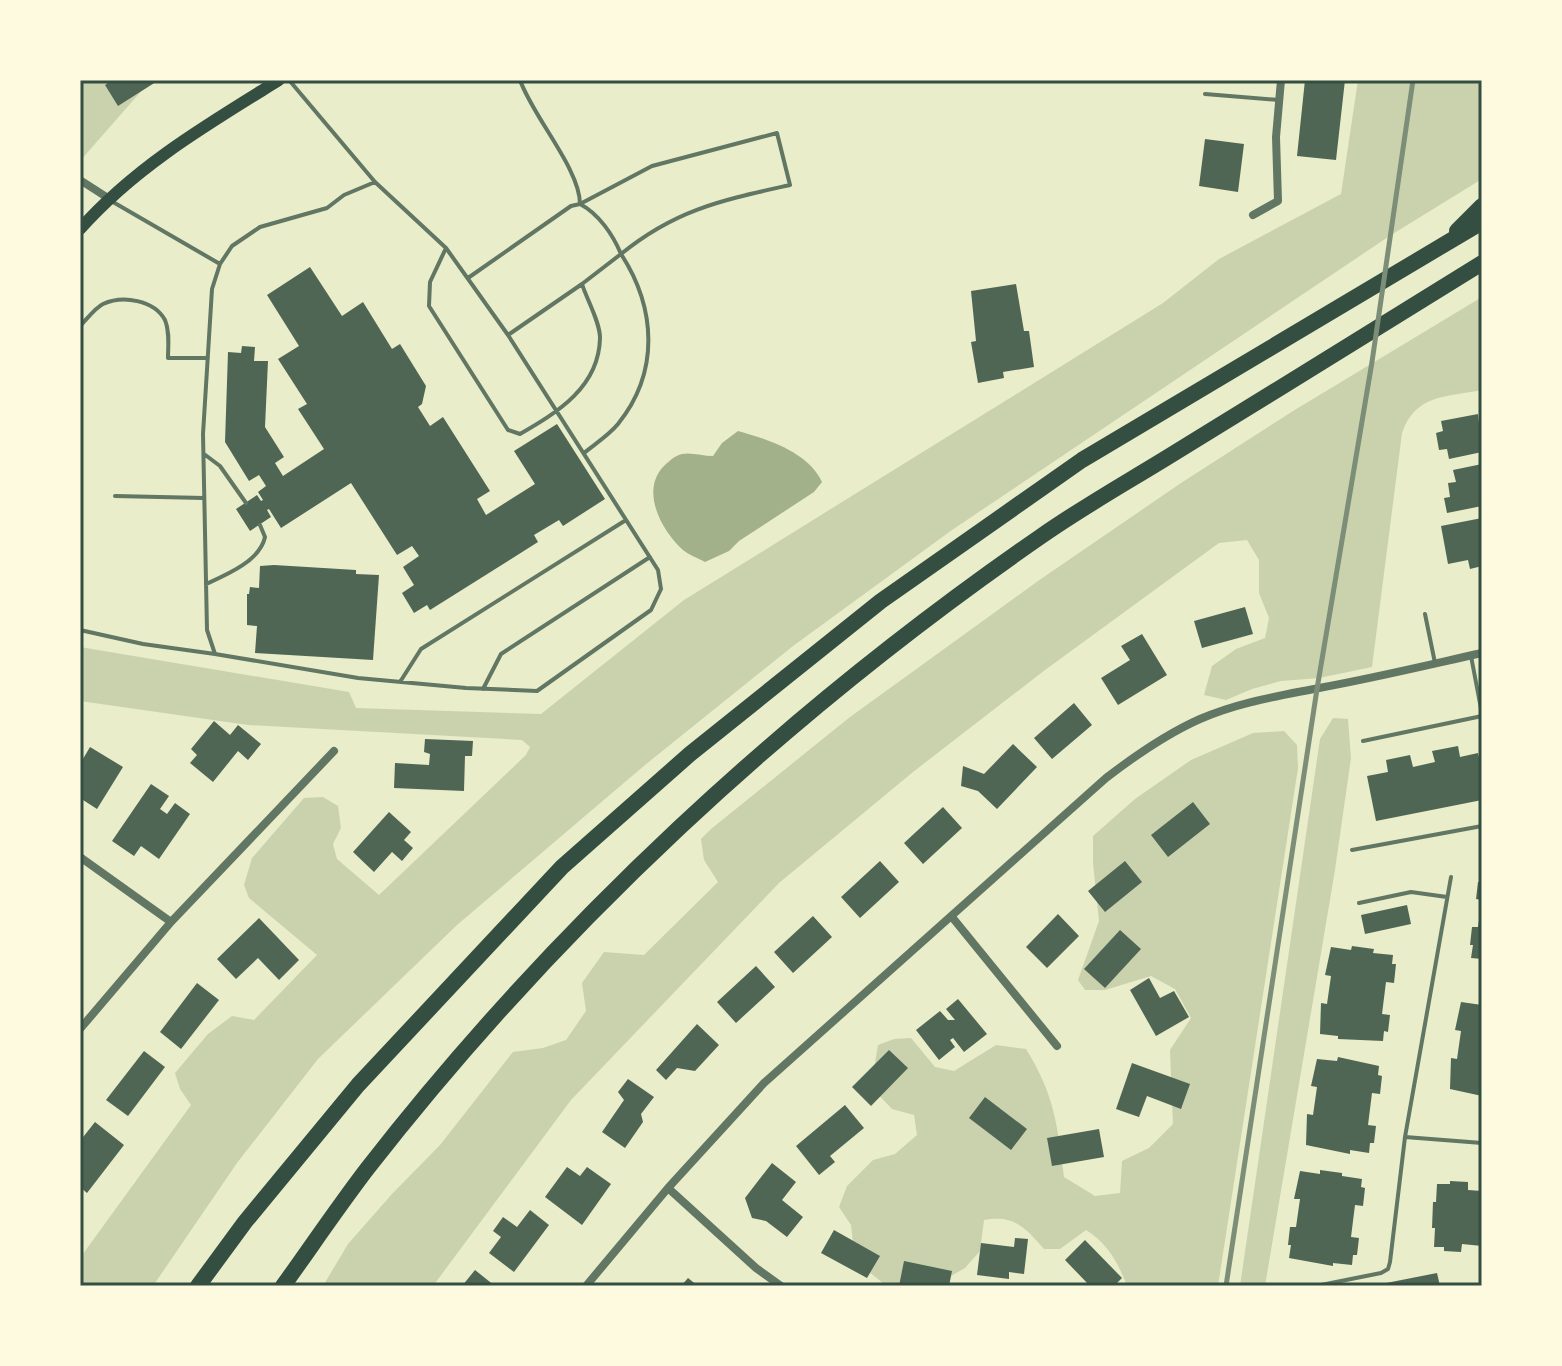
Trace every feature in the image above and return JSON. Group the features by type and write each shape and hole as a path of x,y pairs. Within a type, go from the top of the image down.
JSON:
{"highway":[{"path":"198,1286 245,1222 369,1073 562,867 679,763 870,609 986,525 1082,460 1446,244 1472,224 1482,206"},
{"path":"283,1286 367,1169 509,1002 594,911 737,774 889,645 1045,533 1482,263"}],"main road":[{"path":"80,229 108,198 180,143 279,80"}],"street":[{"path":"1253,215 1278,201 1276,137 1281,80"},
{"path":"80,180 108,198"},
{"path":"586,1286 668,1188 764,1083 1106,778 1168,735 1213,714 1274,695 1317,689 1482,653"},
{"path":"80,1029 171,922 334,751"},
{"path":"80,857 171,922"},
{"path":"952,917 1057,1046"},
{"path":"668,1188 756,1268 781,1286"}],"lane":[{"path":"80,630 143,644 358,678 537,691 651,610 661,589 658,570 650,557 468,278 446,248 375,182 289,80"},
{"path":"520,80 529,102 575,181 580,204"},
{"path":"1205,94 1279,100"},
{"path":"468,278 571,206 652,166 777,133 790,185 719,201 685,213 646,234 582,284 508,335"},
{"path":"215,654 207,630 204,454 212,289 220,264 232,246 260,227 327,208 344,195 375,182"},
{"path":"108,198 220,264"},
{"path":"580,204 591,209 606,228 637,278 650,344 641,385 625,412 617,425 584,453"},
{"path":"446,248 430,282 429,306 508,430 520,434 557,413 584,385 594,365 600,336 582,284"},
{"path":"80,326 102,304 127,300 148,303 164,318 168,332 168,358 208,358"},
{"path":"204,454 220,466 246,503"},
{"path":"115,496 204,498"},
{"path":"400,682 421,649 626,519"},
{"path":"206,584 232,573 259,550 265,537 260,525"},
{"path":"483,689 501,654 650,557"},
{"path":"1425,614 1435,663"},
{"path":"1363,741 1482,715 1471,656"},
{"path":"1352,850 1482,826"},
{"path":"1316,1286 1372,1276 1388,1269 1405,1137 1451,877"},
{"path":"1359,903 1411,892 1447,897"},
{"path":"1405,1137 1482,1143"}],"shaded area":[{"path":"80,80 151,80 80,161"},
{"path":"1358,80 1482,80 1482,179 1391,235 952,530 793,646 645,765 457,925 318,1059 237,1163 153,1286 80,1286 80,1258 191,1105 180,1089 175,1073 208,1034 232,1016 254,1020 317,955 249,898 244,885 252,858 304,798 323,797 338,806 341,828 333,844 337,859 379,895 526,755 530,747 522,740 248,725 80,701 80,647 349,692 356,708 541,714 684,600 1163,303 1219,259 1341,194"},
{"path":"1482,297 1482,390 1445,396 1424,404 1408,420 1402,433 1372,667 1319,678 1281,681 1226,700 1204,695 1212,666 1236,649 1265,638 1269,618 1259,593 1259,560 1247,540 1219,543 1045,670 913,772 779,883 571,1100 433,1286 323,1286 348,1244 440,1145 513,1052 543,1048 566,1040 586,1011 582,983 604,952 644,955 718,882 704,860 701,839 711,829 850,717 1038,581 1293,411"},
{"path":"738,431 786,448 807,462 822,482 814,492 739,541 729,551 705,562 683,550 668,533 657,511 653,489 662,468 671,460 689,453 713,456 722,443"},
{"path":"1333,718 1348,719 1351,758 1335,870 1265,1286 1240,1286 1320,739"},
{"path":"1284,731 1297,745 1298,768 1218,1286 1127,1286 1111,1254 1086,1230 1060,1249 1044,1249 1018,1224 1003,1219 984,1220 980,1251 965,1268 942,1281 884,1284 863,1267 854,1252 851,1225 839,1207 847,1186 873,1160 895,1154 917,1135 914,1115 892,1109 871,1087 878,1045 894,1039 911,1038 935,1067 954,1071 996,1045 1026,1049 1049,1096 1064,1177 1095,1196 1120,1193 1122,1161 1149,1148 1173,1124 1170,1050 1191,1018 1175,989 1151,976 1105,990 1085,990 1078,980 1099,921 1093,836 1135,799 1191,760 1253,733"}],"building":[{"path":"112,80 159,80 118,106 105,85"},
{"path":"1305,80 1345,80 1336,160 1297,156"},
{"path":"1205,139 1244,144 1238,192 1199,186"},
{"path":"310,267 342,316 363,302 392,349 400,344 426,386 422,404 418,407 430,426 443,417 490,491 477,499 486,515 535,484 514,451 557,424 605,499 563,526 559,520 534,535 538,542 430,610 427,605 414,613 402,593 414,585 403,567 419,556 412,546 397,555 351,483 281,528 269,509 271,517 250,531 236,509 257,495 263,500 258,492 266,486 259,475 249,481 225,442 228,352 241,353 242,346 255,347 254,361 268,361 265,427 284,457 275,463 283,476 324,449 298,409 307,404 278,359 299,346 267,295"},
{"path":"1016,284 1024,331 1029,331 1034,367 1003,372 1004,378 978,383 971,342 976,341 971,291"},
{"path":"1478,414 1482,452 1449,459 1447,449 1439,450 1436,433 1443,431 1441,421"},
{"path":"1482,464 1482,506 1447,513 1444,498 1450,497 1448,483 1456,482 1453,470"},
{"path":"1482,518 1482,566 1470,569 1468,560 1448,564 1441,526"},
{"path":"260,566 356,570 356,574 379,575 373,660 255,653 257,626 247,625 247,594 250,587 259,588"},
{"path":"1245,607 1253,634 1202,648 1194,621"},
{"path":"1142,634 1167,675 1118,705 1101,678 1130,660 1121,646"},
{"path":"1074,703 1092,725 1052,759 1034,738"},
{"path":"214,721 230,735 238,725 261,744 248,760 238,751 213,782 190,763 197,755 191,749"},
{"path":"425,739 473,741 472,756 465,756 464,791 394,788 395,763 429,765 430,754 424,752"},
{"path":"1013,744 1037,767 997,809 978,791 961,786 963,766 984,774"},
{"path":"1458,746 1460,757 1478,753 1482,800 1376,821 1367,776 1388,772 1386,760 1410,755 1413,767 1435,762 1432,751"},
{"path":"90,747 123,767 97,809 80,798 80,764"},
{"path":"151,784 169,796 160,809 167,814 175,803 190,814 159,859 141,846 134,856 112,841"},
{"path":"1193,802 1210,824 1168,857 1151,835"},
{"path":"943,807 962,828 923,864 904,843"},
{"path":"389,812 411,832 404,840 413,848 402,861 392,852 374,872 353,852"},
{"path":"880,861 899,882 860,918 841,897"},
{"path":"1125,861 1142,882 1105,912 1088,891"},
{"path":"1478,882 1482,882 1482,900 1476,899"},
{"path":"1407,905 1411,924 1365,934 1361,915"},
{"path":"1058,914 1079,936 1047,968 1026,947"},
{"path":"1480,914 1482,959 1471,958 1473,945 1470,945 1472,927 1478,927"},
{"path":"813,916 832,937 793,973 774,952"},
{"path":"259,918 299,960 279,980 258,958 236,979 217,959"},
{"path":"1120,930 1141,949 1105,988 1084,969"},
{"path":"1352,946 1393,955 1392,964 1396,964 1394,983 1386,982 1382,1014 1390,1015 1388,1032 1384,1031 1383,1041 1338,1039 1338,1036 1320,1034 1321,1003 1327,1004 1331,976 1325,975 1331,947 1351,950"},
{"path":"756,966 775,987 736,1023 717,1002"},
{"path":"1149,978 1160,998 1174,991 1189,1017 1156,1036 1130,990"},
{"path":"197,983 219,1000 181,1049 160,1032"},
{"path":"958,999 987,1034 964,1052 953,1038 950,1040 955,1047 939,1060 916,1030 940,1011 948,1020 955,1020 946,1009"},
{"path":"1461,1002 1482,1005 1482,1096 1450,1089 1451,1058 1457,1059 1461,1031 1455,1030"},
{"path":"697,1024 719,1045 695,1071 677,1068 666,1080 656,1070"},
{"path":"889,1050 908,1068 871,1106 852,1087"},
{"path":"144,1051 165,1067 128,1116 106,1100"},
{"path":"1338,1057 1379,1066 1378,1075 1382,1076 1380,1094 1372,1093 1368,1125 1376,1126 1369,1153 1350,1150 1350,1154 1306,1145 1307,1114 1313,1115 1317,1087 1311,1086 1317,1059 1337,1061"},
{"path":"1132,1063 1190,1084 1181,1109 1147,1096 1139,1117 1116,1109"},
{"path":"628,1079 654,1097 641,1114 643,1122 625,1148 602,1132 624,1100 618,1092"},
{"path":"985,1097 1027,1129 1011,1150 969,1118"},
{"path":"845,1105 864,1128 830,1156 835,1162 819,1175 796,1146"},
{"path":"95,1122 124,1145 87,1193 80,1187 80,1141"},
{"path":"1099,1129 1104,1157 1052,1166 1047,1138"},
{"path":"772,1163 796,1182 782,1200 803,1217 787,1237 766,1221 752,1218 745,1198"},
{"path":"567,1167 580,1176 587,1167 611,1184 582,1225 545,1197"},
{"path":"1320,1170 1362,1179 1361,1187 1365,1188 1363,1206 1355,1205 1351,1237 1359,1238 1352,1265 1333,1263 1333,1266 1289,1258 1290,1227 1296,1227 1300,1199 1294,1199 1300,1171 1320,1174"},
{"path":"1450,1181 1468,1182 1468,1190 1482,1191 1482,1246 1462,1244 1461,1252 1434,1247 1433,1202 1436,1202 1437,1184 1450,1184"},
{"path":"530,1210 549,1225 514,1272 489,1253 501,1237 493,1231 503,1217 517,1227"},
{"path":"834,1230 880,1256 867,1278 821,1253"},
{"path":"1015,1238 1028,1239 1024,1274 1009,1272 1009,1279 977,1275 981,1243 1014,1247"},
{"path":"1085,1240 1122,1278 1114,1286 1090,1286 1065,1260"},
{"path":"904,1261 952,1271 949,1286 899,1286"},
{"path":"475,1270 495,1286 462,1286"},
{"path":"1437,1273 1440,1286 1376,1286 1376,1285"},
{"path":"688,1278 698,1286 681,1286"}],"railway":[{"path":"1226,1286 1317,689 1372,362 1413,80"}]}
